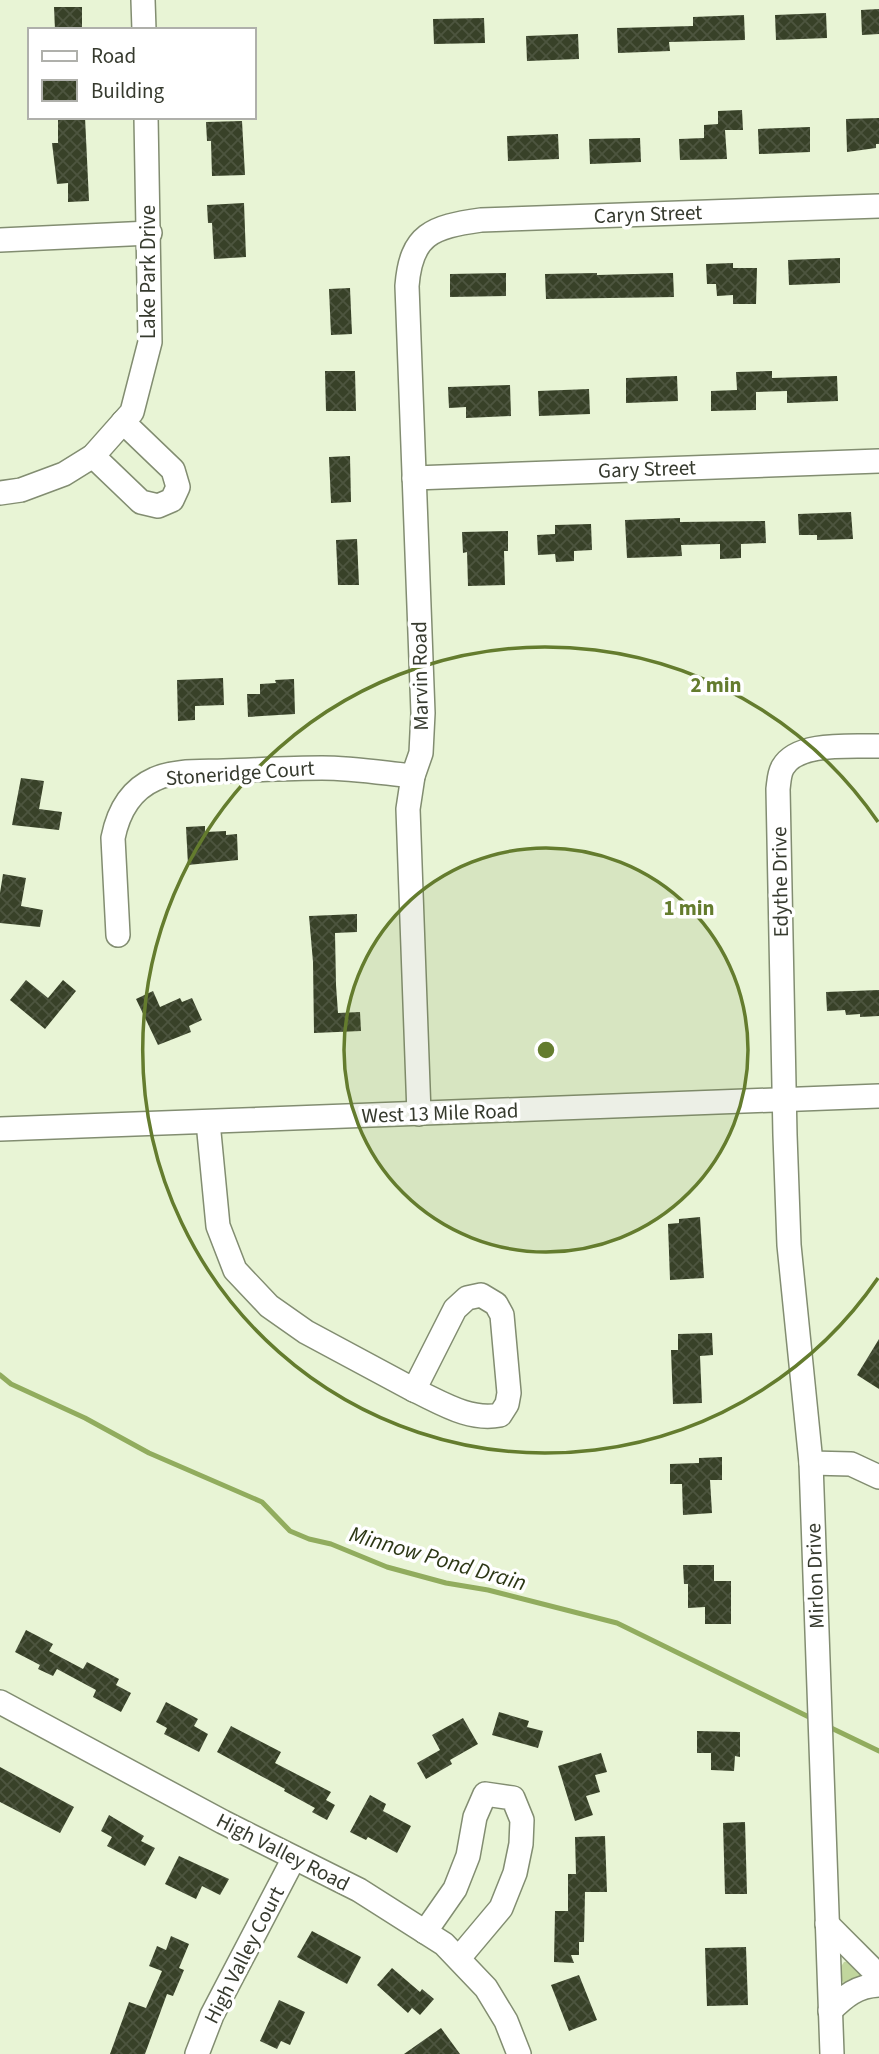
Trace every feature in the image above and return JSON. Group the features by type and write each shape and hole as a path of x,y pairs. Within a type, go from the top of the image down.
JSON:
{"street":[{"path":"143,0 144,28"},
{"name":"Lake Park Drive","path":"0,494 21,490 64,474 93,456 132,412 150,342 146,119"},
{"name":"Caryn Street","path":"421,240 448,225 481,220 879,206"},
{"path":"0,240 150,233"},
{"name":"Marvin Road","path":"419,1114 408,809 413,776 421,753 423,713 407,286 409,262 421,240"},
{"path":"93,456 141,502 158,506 172,500 178,487 173,470 123,422"},
{"name":"Gary Street","path":"414,478 879,461"},
{"name":"Edythe Drive","path":"783,1100 778,789 781,769 790,757 815,748 879,746"},
{"name":"Stoneridge Court","path":"118,936 113,846 116,823 126,803 138,790 153,780 162,776 202,772 324,768 413,776"},
{"name":"West 13 Mile Road","path":"0,1129 879,1096"},
{"name":"Mirlon Drive","path":"783,1100 789,1245 811,1463 832,2054"},
{"path":"208,1122 218,1226 234,1270 268,1306 306,1332 414,1390 474,1416 487,1418 500,1415 507,1404 509,1393 502,1315 496,1304 481,1295 467,1298 455,1309 414,1390"},
{"path":"811,1463 851,1464 879,1477"},
{"name":"High Valley Road","path":"0,1702 223,1822 359,1890 444,1944 495,2001 519,2054"},
{"path":"425,1932 454,1889 468,1856 475,1817 485,1794 513,1798 522,1820 521,1844 515,1873 501,1908 459,1958"},
{"name":"High Valley Court","path":"197,2054 212,2015 294,1858"},
{"path":"827,1924 879,1976"},
{"path":"830,2011 849,1993 861,1987 879,1985"}],"green space":[{"path":"849,1961 863,1974 861,1980 845,1985 840,1971 844,1962"}],"building":[{"path":"54,7 82,7 82,28 55,28"},
{"path":"879,9 879,34 862,35 861,10"},
{"path":"826,13 827,38 776,40 775,15"},
{"path":"744,15 745,40 669,42 670,51 618,53 617,28 693,26 693,17"},
{"path":"484,18 485,43 434,44 433,19"},
{"path":"578,34 579,59 527,61 526,36"},
{"path":"742,110 743,130 725,130 727,159 680,160 679,139 704,138 704,125 718,124 718,111"},
{"path":"879,118 879,144 876,144 876,148 847,152 846,119"},
{"path":"58,119 85,119 89,201 68,202 68,183 57,184 52,143 58,143"},
{"path":"242,121 245,175 212,176 211,141 207,141 206,122"},
{"path":"810,127 810,152 759,154 758,129"},
{"path":"558,134 559,159 508,161 507,136"},
{"path":"640,138 641,162 590,164 589,139"},
{"path":"244,203 246,257 214,259 212,223 208,223 207,205"},
{"path":"840,258 840,283 789,285 788,260"},
{"path":"733,263 733,268 757,268 756,304 733,304 733,295 717,296 716,284 707,284 706,264"},
{"path":"506,273 506,296 450,297 450,274"},
{"path":"673,273 674,297 546,299 545,274"},
{"path":"350,288 352,334 331,335 329,289"},
{"path":"325,371 355,371 356,411 326,411"},
{"path":"772,371 772,378 837,376 838,401 787,403 787,391 756,392 756,410 711,411 711,391 737,390 736,372"},
{"path":"677,376 678,401 626,403 626,378"},
{"path":"510,385 511,416 466,418 466,407 449,408 448,387"},
{"path":"589,389 590,414 539,416 538,391"},
{"path":"350,456 351,502 331,503 329,457"},
{"path":"851,512 853,539 817,540 817,535 799,535 798,514"},
{"path":"680,518 680,522 765,521 766,543 741,544 741,558 720,559 720,544 681,545 682,556 627,558 625,520"},
{"path":"591,524 592,550 574,551 574,561 556,562 555,554 538,555 537,535 555,534 555,525"},
{"path":"508,531 508,551 504,551 505,585 468,586 467,552 463,553 462,532"},
{"path":"357,539 359,585 338,585 336,540"},
{"path":"223,678 224,705 195,706 195,720 178,721 177,680"},
{"path":"294,679 295,714 248,717 247,694 260,694 260,684"},
{"path":"21,778 44,781 39,809 62,812 59,830 12,825"},
{"path":"205,826 205,832 226,831 226,835 237,834 238,860 188,865 186,827"},
{"path":"3,874 26,878 21,906 43,910 40,927 0,923"},
{"path":"357,914 357,932 335,933 336,985 338,1013 360,1012 361,1031 314,1033 309,916"},
{"path":"26,980 48,998 63,980 76,991 45,1029 10,1000"},
{"path":"879,990 879,1016 860,1017 860,1014 846,1015 845,1010 827,1011 826,992"},
{"path":"153,991 160,1007 180,998 182,1002 192,998 202,1020 189,1026 191,1032 158,1045 136,999"},
{"path":"700,1217 704,1278 670,1280 668,1224 679,1223 679,1219"},
{"path":"712,1333 713,1355 700,1356 702,1403 673,1404 671,1350 678,1350 678,1334"},
{"path":"879,1339 879,1389 857,1375"},
{"path":"722,1457 722,1480 710,1480 712,1513 683,1515 682,1484 670,1484 670,1464 699,1463 699,1458"},
{"path":"683,1565 714,1565 714,1581 731,1581 731,1624 705,1624 705,1607 688,1608 688,1584 684,1584"},
{"path":"26,1630 53,1644 49,1651 83,1669 87,1662 119,1679 116,1685 131,1693 121,1712 93,1697 96,1690 57,1669 53,1676 38,1669 40,1665 15,1652"},
{"path":"166,1702 198,1719 194,1726 208,1734 199,1752 164,1734 167,1728 156,1722"},
{"path":"499,1712 529,1721 527,1727 543,1731 538,1748 492,1735"},
{"path":"463,1718 478,1744 450,1760 452,1764 426,1779 417,1763 440,1750 432,1735"},
{"path":"231,1726 281,1752 275,1763 331,1792 326,1800 335,1805 327,1820 312,1812 315,1808 284,1791 285,1789 217,1752"},
{"path":"697,1731 740,1732 740,1757 735,1756 734,1771 711,1770 711,1753 697,1753"},
{"path":"601,1753 607,1772 595,1775 600,1792 586,1796 593,1815 575,1821 558,1766"},
{"path":"0,1767 74,1807 60,1833 0,1802"},
{"path":"370,1795 386,1804 383,1811 411,1826 397,1853 368,1837 366,1840 350,1832"},
{"path":"109,1815 144,1836 141,1841 155,1848 145,1866 107,1846 112,1837 101,1831"},
{"path":"745,1822 747,1894 725,1894 723,1823"},
{"path":"605,1836 607,1892 585,1892 584,1942 579,1942 579,1955 571,1955 574,1963 554,1962 555,1911 568,1911 568,1874 576,1874 575,1837"},
{"path":"179,1856 229,1879 220,1895 202,1886 196,1899 165,1884"},
{"path":"312,1931 361,1957 347,1984 297,1957"},
{"path":"171,1936 189,1944 179,1968 184,1970 173,1996 167,1994 145,2054 110,2054 129,2002 146,2008 162,1971 149,1966 157,1946 166,1950"},
{"path":"746,1947 748,2005 707,2006 705,1948"},
{"path":"392,1968 420,1992 422,1989 434,1999 420,2015 412,2008 408,2013 377,1985"},
{"path":"579,1975 597,2020 569,2031 551,1985"},
{"path":"279,2000 305,2012 290,2045 281,2041 277,2049 260,2041"},
{"path":"441,2028 460,2054 404,2054"}],"waterway":[{"name":"Minnow Pond Drain","path":"0,1375 11,1384 85,1418 149,1453 262,1502 290,1531 387,1567 617,1623 813,1719"},
{"name":"Minnow Pond Drain","path":"825,1725 879,1751"}]}
